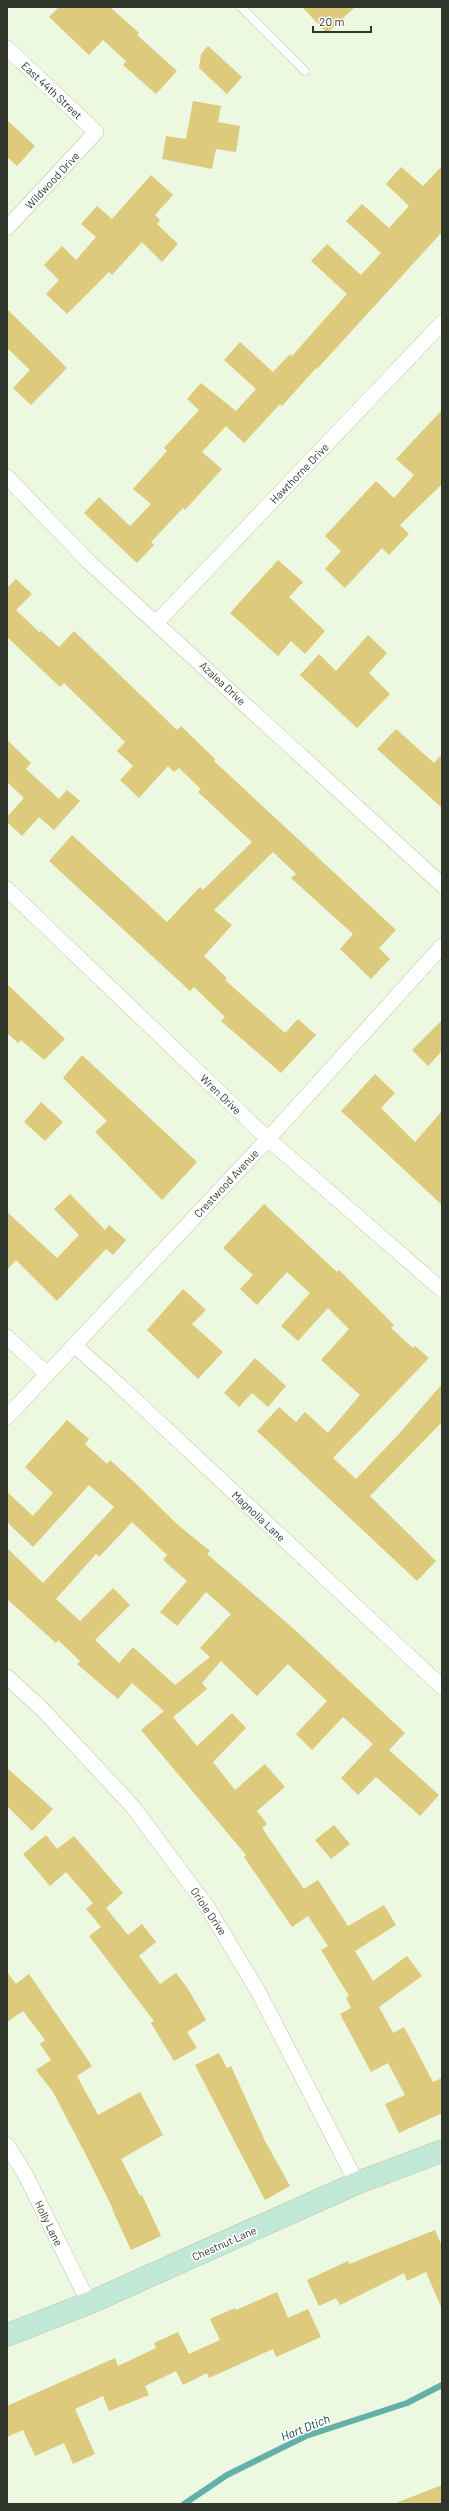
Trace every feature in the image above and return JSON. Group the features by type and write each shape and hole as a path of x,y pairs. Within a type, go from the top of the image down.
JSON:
{"street":[{"name":"East 44th Street","path":"7,48 96,132"},
{"name":"Wildwood Drive","path":"7,228 96,132"},
{"name":"Hawthorne Drive","path":"157,622 442,323"},
{"name":"Azalea Drive","path":"7,477 89,562 157,622 442,885"},
{"name":"Wren Drive","path":"7,889 268,1138 442,1290"},
{"name":"Crestwood Avenue","path":"7,1417 268,1138 442,946"},
{"path":"7,1337 47,1374"},
{"name":"Magnolia Lane","path":"75,1346 118,1384 442,1687"},
{"name":"Oriole Drive","path":"7,1677 42,1709 133,1807 208,1908 259,1993 357,2183"},
{"name":"Holly Lane","path":"7,2145 26,2176 89,2303"},
{"name":"Chestnut Lane","path":"7,2335 89,2303 357,2183 442,2151"}],"lane":[{"path":"241,7 305,71"}],"building":[{"path":"59,7 110,7 139,33 137,35 177,71 156,94 123,65 126,61 103,40 89,55 49,17"},
{"path":"302,7 355,7 327,33"},
{"path":"208,46 242,77 227,94 199,68 201,54"},
{"path":"193,101 221,106 218,122 240,126 236,152 216,149 212,169 162,159 166,136 186,139"},
{"path":"7,120 35,146 17,166 7,157"},
{"path":"442,166 442,232 317,369 316,368 282,406 280,404 244,443 226,426 202,452 222,469 185,510 183,508 151,542 154,545 137,563 84,513 99,497 130,526 151,504 133,489 167,451 164,448 199,410 187,399 201,383 236,411 256,389 224,360 240,342 273,372 290,354 292,356 347,294 311,261 327,244 361,275 381,253 346,221 362,204 389,228 409,206 386,184 401,167 423,186"},
{"path":"151,175 173,195 155,215 160,220 157,224 178,244 162,262 142,242 112,275 109,272 67,314 46,294 59,280 44,265 62,246 76,260 96,237 81,224 97,206 112,219"},
{"path":"7,309 67,368 31,405 13,388 30,370 7,348"},
{"path":"442,410 442,484 400,525 409,534 389,555 382,548 345,588 325,569 341,551 325,536 376,481 394,498 414,475 396,459"},
{"path":"278,560 303,582 289,597 325,631 305,654 291,641 278,656 230,613"},
{"path":"16,579 32,594 16,610 39,632 41,631 59,647 74,631 177,730 181,726 215,759 214,761 396,930 379,948 390,959 371,979 340,949 353,934 291,878 296,874 273,852 214,910 232,925 204,956 227,978 225,980 285,1033 298,1019 316,1035 281,1073 221,1021 225,1017 194,987 190,991 49,861 72,835 167,922 200,887 203,890 252,842 198,792 201,789 179,768 174,772 168,766 139,798 120,780 133,766 117,751 125,742 64,683 60,687 7,637 7,588"},
{"path":"368,635 387,653 369,673 390,694 357,728 300,675 319,654 336,671"},
{"path":"396,729 434,763 442,754 442,808 377,749"},
{"path":"7,740 31,763 26,769 59,799 67,790 80,801 54,830 39,817 22,836 7,822 7,817 24,798 7,782"},
{"path":"7,984 65,1039 44,1060 21,1040 18,1043 7,1033"},
{"path":"442,1020 442,1051 428,1066 412,1050"},
{"path":"82,1055 197,1162 162,1200 95,1132 107,1121 63,1078"},
{"path":"375,1074 395,1093 381,1108 415,1142 442,1111 442,1205 341,1111"},
{"path":"41,1102 63,1122 45,1141 24,1122"},
{"path":"70,1194 105,1230 109,1225 126,1240 113,1255 106,1249 57,1301 16,1260 7,1270 7,1212 57,1258 79,1235 54,1209"},
{"path":"264,1204 337,1272 339,1270 394,1325 391,1328 413,1348 415,1346 429,1358 333,1458 356,1479 398,1435 442,1384 442,1422 370,1496 436,1561 417,1581 257,1431 279,1407 296,1422 305,1412 328,1433 360,1395 321,1360 349,1329 328,1308 298,1341 281,1326 310,1293 287,1272 257,1305 240,1289 253,1275 223,1248"},
{"path":"183,1289 206,1310 192,1324 223,1352 198,1379 147,1330"},
{"path":"255,1358 286,1386 268,1407 252,1393 239,1407 224,1393"},
{"path":"67,1420 89,1439 85,1444 107,1464 110,1460 178,1525 210,1551 207,1554 295,1630 405,1733 389,1750 439,1795 420,1816 376,1777 358,1795 341,1778 373,1744 343,1717 312,1750 296,1734 327,1701 288,1664 257,1696 221,1661 202,1683 207,1689 173,1717 197,1746 232,1713 246,1728 213,1762 235,1790 265,1764 285,1787 257,1811 267,1824 262,1828 304,1889 318,1880 348,1926 384,1905 396,1925 355,1951 373,1981 407,1956 422,1976 379,2007 393,2033 404,2027 433,2082 442,2078 442,2113 399,2133 385,2104 405,2095 388,2063 371,2072 340,2014 351,2008 346,1998 349,1996 321,1950 328,1946 308,1916 292,1927 244,1857 246,1855 141,1730 164,1711 132,1683 118,1699 77,1664 80,1661 58,1640 56,1643 7,1599 7,1548 43,1583 114,1507 89,1485 33,1547 7,1522 7,1492 33,1516 53,1493 25,1467","holes":["132,1522 167,1555 163,1560 187,1581 160,1612 177,1626 206,1592 231,1614 200,1648 210,1657 175,1685 133,1647 119,1663 95,1640 130,1605 113,1588 80,1621 56,1599 96,1554 99,1557"]},
{"path":"7,1768 53,1809 32,1831 7,1806"},
{"path":"334,1825 350,1844 331,1859 315,1840"},
{"path":"46,1835 57,1849 74,1836 123,1893 106,1908 128,1935 142,1924 156,1942 139,1956 160,1984 176,1973 188,1989 206,2020 187,2032 197,2048 174,2061 151,2023 154,2021 89,1936 101,1927 86,1909 93,1903 66,1872 50,1886 23,1854"},
{"path":"7,1972 16,1984 29,1974 92,2066 77,2076 98,2115 140,2092 163,2135 121,2159 140,2196 142,2195 161,2236 131,2250 113,2209 53,2092 36,2070 51,2060 40,2044 45,2040 23,2011 7,2022"},
{"path":"219,2053 227,2068 231,2066 265,2141 290,2186 265,2200 195,2065"},
{"path":"435,2230 442,2246 442,2309 426,2272 407,2281 404,2273 340,2305 336,2298 319,2306 307,2280 348,2261 349,2264"},
{"path":"277,2292 288,2318 308,2309 321,2337 276,2357 273,2349 209,2378 207,2373 183,2385 176,2371 145,2386 149,2395 109,2411 103,2396 75,2409 95,2454 73,2464 64,2443 35,2456 23,2430 7,2437 7,2406 115,2358 118,2366 156,2348 154,2343 178,2332 189,2354 220,2340 210,2319 235,2308 236,2310"},
{"path":"442,2485 442,2504 396,2504 396,2503"}],"waterway":[{"name":"Hart Dtich","path":"184,2504 227,2475 306,2436 407,2403 442,2385"}]}
